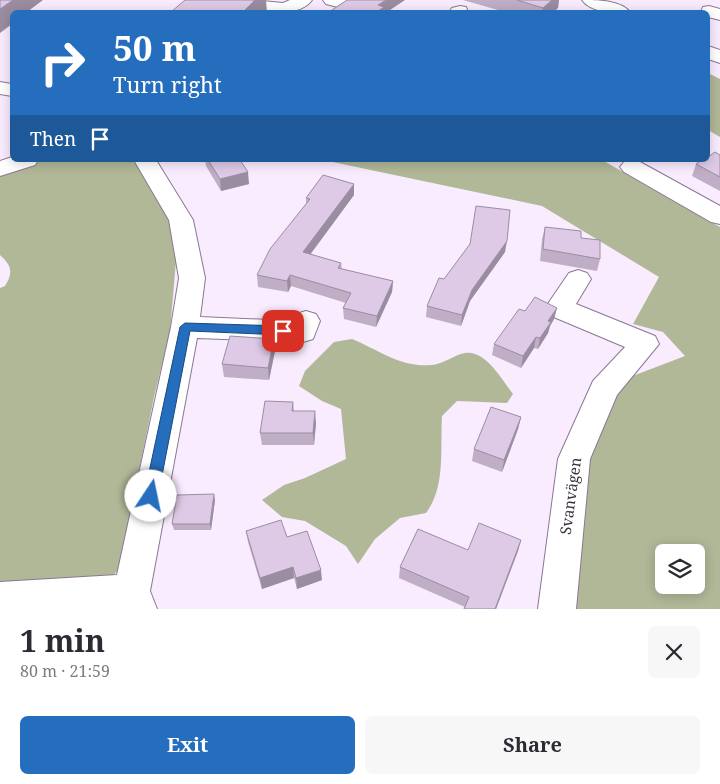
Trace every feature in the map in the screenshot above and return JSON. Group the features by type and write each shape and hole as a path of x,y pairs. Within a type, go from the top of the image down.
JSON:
{"street":[{"path":"202,0 286,9 303,0"},
{"path":"332,0 368,10"},
{"path":"591,0 617,10"},
{"path":"0,169 20,162"},
{"path":"0,600 135,600 185,327 192,278 181,220 146,162"},
{"path":"632,166 720,216"},
{"name":"Svanvägen","path":"557,609 574,458 604,389 645,344 559,308 578,279"},
{"path":"185,327 303,332 306,321"}],"green space":[{"path":"710,74 720,79 720,137 710,131"},
{"path":"37,162 136,162 171,217 176,261 170,331 154,397 119,569 109,580 0,594 0,288 5,286 8,281 10,269 7,262 0,255 0,174"},
{"path":"333,162 606,162 720,227 720,609 563,609 579,482 602,409 630,377 685,356 663,332 633,324 659,277 542,206"},
{"path":"352,339 410,364 432,365 461,354 473,353 480,356 493,367 513,394 507,403 457,401 442,416 441,467 437,491 432,503 426,513 400,518 375,539 358,564 346,546 305,521 282,517 262,500 284,485 305,478 346,459 341,409 322,401 299,386 305,371 334,342"}],"building":[{"path":"0,0 13,0 0,9"},
{"path":"185,0 255,0 245,10 173,10"},
{"path":"347,0 386,0 378,5 384,7 380,10 332,10"},
{"path":"517,0 552,0 543,8"},
{"path":"715,152 720,155 720,177 696,164 699,162 710,162 710,156"},
{"path":"209,162 241,162 248,172 220,179"},
{"path":"323,175 354,184 303,252 341,263 338,268 393,281 377,316 343,308 351,293 290,275 287,281 257,275 270,249 310,199 306,198"},
{"path":"476,206 510,210 507,241 472,290 462,315 427,306 439,278 444,279 470,244"},
{"path":"545,227 581,231 581,238 600,240 600,259 543,249"},
{"path":"535,297 557,308 548,321 551,322 540,338 536,337 523,356 494,344 519,309 525,311"},
{"path":"230,336 274,339 268,368 222,364"},
{"path":"265,401 293,402 292,411 315,411 313,433 260,433"},
{"path":"491,407 521,417 504,460 474,449"},
{"path":"214,494 210,524 172,524 177,495"},
{"path":"281,520 287,537 307,531 321,570 296,578 293,567 260,578 246,531"},
{"path":"479,523 521,540 495,609 464,609 469,597 400,567 418,529 468,550"}],"route":[{"path":"151,496 185,327 283,331"}]}
